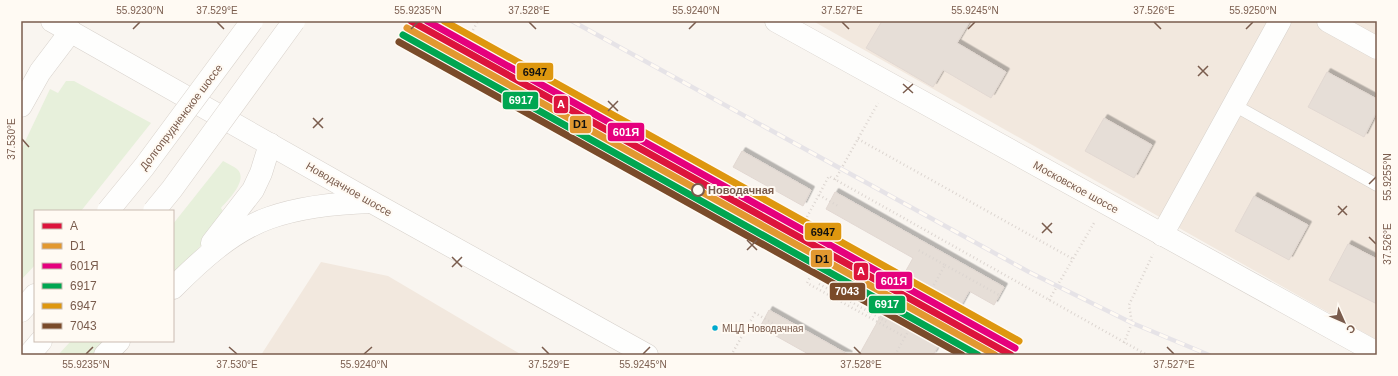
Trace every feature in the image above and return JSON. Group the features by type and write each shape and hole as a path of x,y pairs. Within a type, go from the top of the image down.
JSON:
{"street":[{"name":"Долгопрудненское шоссе","path":"109,210 149,161 252,21"},
{"path":"155,210 181,177 294,21"},
{"name":"Московское шоссе","path":"776,21 1377,353"},
{"path":"1162,235 1280,21"},
{"path":"1328,21 1377,48"},
{"path":"21,106 40,72 62,26"},
{"name":"Новодачное шоссе","path":"62,26 371,202 647,355"},
{"path":"194,267 253,190 261,173 270,144"},
{"path":"174,287 194,267 230,238 268,218 341,204 371,202"},
{"path":"21,311 34,296"},
{"path":"29,355 40,342"},
{"path":"105,355 118,342"}],"lane":[{"path":"1234,105 1377,185"}],"path":[{"path":"473,30 478,21"},
{"path":"835,180 889,84"},
{"path":"858,139 1073,259"},
{"path":"807,217 829,176 1147,355"},
{"path":"819,195 838,206"},
{"path":"1049,300 1105,203"},
{"path":"1124,343 1132,323 1129,305 1162,235"},
{"path":"918,250 999,295"},
{"path":"895,355 945,265"},
{"path":"905,337 807,283 811,275 909,329"},
{"path":"819,284 887,322"},
{"path":"733,352 755,313 774,324"},
{"path":"885,326 890,318"}],"shaded area":[{"path":"813,21 1377,21 1377,340"},
{"path":"321,262 388,276 522,355 261,355"}],"green space":[{"path":"66,81 74,81 151,123 82,210 34,210 34,266 21,280 21,150 50,89 58,93"},
{"path":"223,161 237,169 241,179 239,184 221,208 227,218 174,274 174,223"},
{"path":"70,342 105,342 91,355 58,355"}],"building":[{"path":"882,21 970,21 957,43 1006,72 991,98 943,70 933,87 866,48"},
{"path":"1327,72 1377,99 1377,111 1364,137 1308,107"},
{"path":"1104,118 1152,145 1134,178 1085,151"},
{"path":"742,151 811,190 803,206 733,167"},
{"path":"835,192 1004,287 994,305 969,291 933,355 859,355 913,258 826,209"},
{"path":"1254,196 1308,225 1289,260 1235,231"},
{"path":"1348,244 1377,259 1377,304 1329,280"},
{"path":"769,310 849,355 810,355 760,327"}],"railway":[{"path":"572,21 1029,272 1132,323 1209,355"}],"transit line":[{"name":"A","path":"411,21 1011,355"},
{"name":"601Я","path":"427,21 1015,348"},
{"name":"6947","path":"444,21 1019,341"},
{"name":"D1","path":"407,28 995,355"},
{"name":"6917","path":"403,35 978,355"},
{"name":"7043","path":"399,42 962,355"}],"place":[{"name":"Новодачная","path":"698,190"},
{"name":"МЦД Новодачная","path":"715,328"}]}
